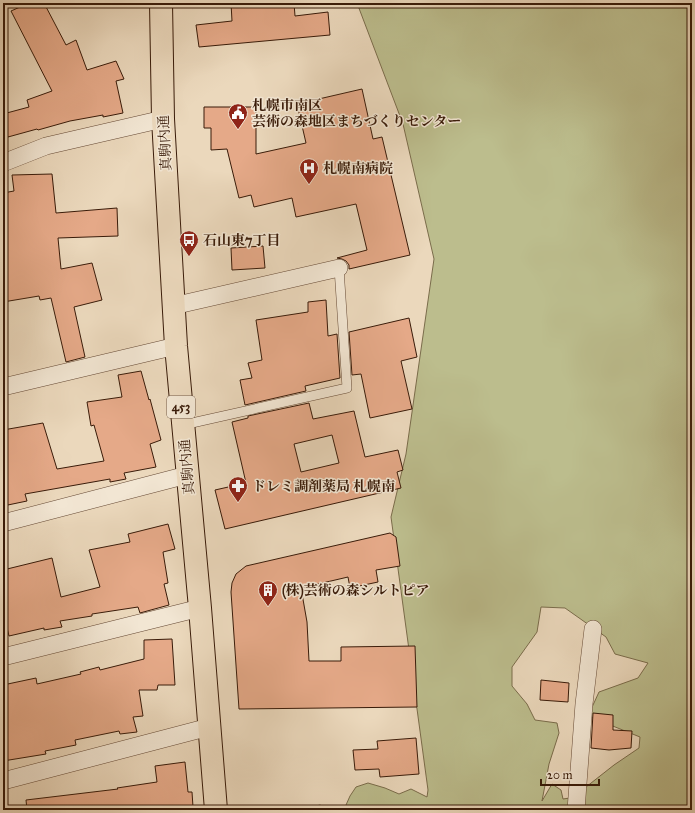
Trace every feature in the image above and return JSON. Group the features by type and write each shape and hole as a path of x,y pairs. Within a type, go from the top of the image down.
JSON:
{"highway":[{"name":"真駒内通","path":"161,3 163,119 173,306 200,608 216,810"}],"street":[{"path":"3,163 46,146 163,119"},
{"path":"173,306 340,268"},
{"path":"3,388 176,346"},
{"path":"3,523 187,475"},
{"path":"3,657 200,608"},
{"path":"576,810 584,704 593,630"},
{"path":"3,781 209,728"}],"lane":[{"path":"183,425 347,388 340,268"}],"green space":[{"path":"357,3 692,3 692,810 348,810 346,805 356,787 368,783 399,794 411,789 427,797 428,790 391,517 406,454 434,259 403,124","holes":["541,607 565,608 606,637 615,654 648,663 638,678 599,692 588,716 640,737 639,748 586,787 583,796 563,799 561,790 552,784 542,801 549,764 559,733 557,723 535,720 527,704 512,686 512,667 537,632"]},
{"path":"320,805 330,810 300,810"}],"building":[{"path":"29,3 44,3 66,45 76,40 87,70 116,61 124,79 116,81 123,113 70,121 8,137 3,124 3,114 29,107 27,100 52,91 11,11"},
{"path":"231,3 294,3 295,16 328,12 330,35 199,47 196,25 232,21"},
{"path":"362,89 373,139 382,137 410,255 349,269 349,265 346,261 337,258 367,250 356,204 296,217 292,198 254,207 251,195 239,198 227,149 211,150 211,128 204,128 204,107 256,107 256,154 306,143 297,104"},
{"path":"52,174 56,213 117,208 118,236 58,238 61,269 92,263 102,300 74,307 85,357 66,362 51,298 40,300 39,296 3,302 3,193 14,191 12,175"},
{"path":"263,246 265,268 232,270 231,248"},
{"path":"326,300 328,336 337,334 340,378 305,386 306,391 245,405 240,380 252,378 248,363 262,360 256,320 308,312 308,302"},
{"path":"409,318 417,357 401,361 412,409 370,418 361,374 352,375 349,332"},
{"path":"141,371 161,440 150,444 156,467 124,473 126,479 110,482 110,479 25,494 27,501 3,506 3,430 43,423 57,469 104,461 94,425 91,426 87,402 122,397 118,375"},
{"path":"309,403 313,419 354,411 365,457 398,450 403,470 397,472 401,488 225,529 215,490 246,483 232,422 248,418 248,416","holes":["332,435 339,463 301,472 294,444"]},
{"path":"168,524 175,549 163,552 168,583 164,584 169,605 140,613 138,607 92,614 92,616 60,621 62,627 44,630 44,628 9,636 3,611 3,570 52,558 61,597 100,587 89,550 130,542 128,534"},
{"name":"(株)芸術の森シルトピア","path":"390,533 396,537 400,566 376,570 378,582 350,588 348,577 301,588 307,622 309,661 341,661 341,647 415,646 417,707 239,709 231,592 232,583 236,574 246,566"},
{"path":"172,639 175,685 158,685 157,690 139,690 143,716 133,717 137,732 120,734 119,731 75,740 76,745 45,751 46,754 3,761 3,685 36,678 37,684 81,674 80,672 99,667 100,670 144,659 144,640"},
{"path":"541,680 569,683 568,702 540,700"},
{"path":"593,713 613,715 613,730 632,731 631,748 609,750 591,748"},
{"path":"416,738 419,774 380,777 379,769 355,770 353,750 378,749 377,741"},
{"path":"185,762 188,792 192,792 193,807 168,810 27,810 26,800 118,789 117,788 157,782 155,766"}],"place":[{"name":"札幌市南区 芸術の森地区まちづくりセンター","path":"238,130"},
{"name":"札幌南病院","path":"309,185"},
{"name":"石山東7丁目","path":"189,257"},
{"name":"ドレミ調剤薬局 札幌南","path":"238,503"},
{"name":"(株)芸術の森シルトピア","path":"268,607"}]}
